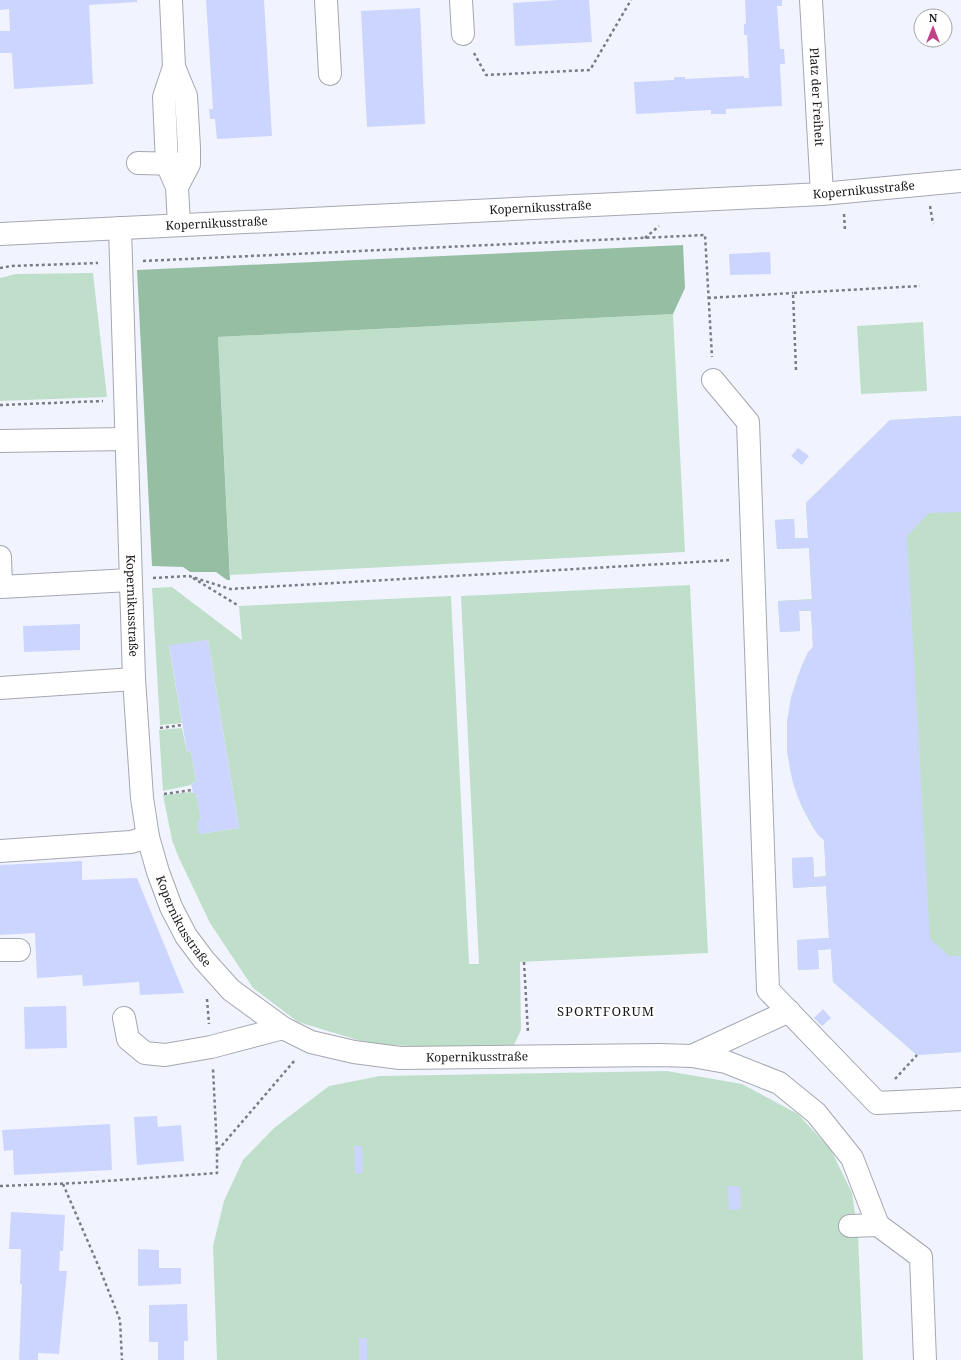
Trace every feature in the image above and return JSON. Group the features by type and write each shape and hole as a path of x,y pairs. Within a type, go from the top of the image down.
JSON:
{"street":[{"path":"171,0 174,67 186,96 189,164 177,187"},
{"path":"326,0 330,74"},
{"path":"461,0 463,34"},
{"name":"Platz der Freiheit","path":"811,0 822,194"},
{"path":"174,67 164,97 167,164 177,187 179,225"},
{"path":"138,163 189,164"},
{"name":"Kopernikusstraße","path":"0,234 621,205 822,194 961,181"},
{"name":"Kopernikusstraße","path":"120,228 130,580 134,679 142,798 148,837 158,872 171,907 186,936 204,960 231,990 283,1028 311,1042 354,1052 400,1058 659,1055 692,1056 726,1062 779,1083 816,1113 852,1158 878,1225"},
{"path":"714,380 748,422 768,990 877,1103 961,1099"},
{"path":"0,441 126,439"},
{"path":"0,557 1,587 130,580"},
{"path":"0,688 134,679"},
{"path":"0,851 131,842 148,837"},
{"path":"692,1056 788,1011"},
{"path":"124,1018 128,1039 145,1053 165,1055 211,1047 283,1028"},
{"path":"850,1226 878,1225 920,1257 925,1360"}],"path":[{"path":"463,34 486,75 590,70 631,0"},
{"path":"930,202 933,224"},
{"path":"0,268 11,266 70,265 705,235 711,332"},
{"path":"708,298 920,286"},
{"path":"793,293 796,370"},
{"path":"0,405 125,400"},
{"path":"130,580 189,576 230,589 689,562 753,560"},
{"path":"189,576 239,606"},
{"path":"142,798 192,790"},
{"path":"524,962 530,1056"},
{"path":"217,1150 311,1042"},
{"path":"0,1186 63,1184 217,1173"},
{"path":"63,1184 102,1272 120,1320 122,1360"}],"green space":[{"path":"683,245 685,288 673,314 218,337 230,580 227,580 216,572 190,572 183,567 152,566 137,270"},
{"path":"93,273 107,397 0,401 0,278 16,274"},
{"path":"673,314 685,552 230,575 218,337"},
{"path":"923,322 927,391 861,394 857,326"},
{"path":"961,416 961,1052 917,1055 833,982 831,949 818,950 819,969 798,970 797,940 829,938 826,886 793,888 792,858 813,857 814,877 826,876 824,840 813,828 805,813 793,781 789,764 787,730 792,696 797,679 808,654 813,647 811,611 799,611 800,631 780,632 778,601 812,599 809,548 777,549 775,520 794,519 795,538 808,538 806,503 890,420"},
{"path":"690,585 708,953 520,962 521,1030 514,1045 453,1048 371,1044 298,1022 253,988 210,923 178,856 172,840 163,795 191,792 196,793 201,820 199,834 239,828 208,640 169,646 182,723 160,725 152,588 172,587 242,640 239,606 451,596 469,964 479,964 461,596"},
{"path":"182,728 187,752 191,751 196,782 191,783 191,785 163,791 159,730"},
{"path":"667,1071 742,1084 798,1114 831,1150 852,1193 858,1233 863,1360 217,1360 213,1246 224,1201 243,1160 274,1128 329,1086 380,1076"}],"building":[{"path":"0,0 137,0 137,2 89,5 93,84 14,89 12,53 0,53 0,31 10,31 9,9 0,10"},
{"path":"206,0 264,0 272,136 217,139 215,119 210,119 209,109 213,109"},
{"path":"589,0 592,42 515,46 513,3"},
{"path":"745,0 782,0 782,6 777,6 780,49 784,49 785,64 780,64 782,106 726,109 726,114 711,114 711,110 636,114 634,82 674,80 674,77 685,77 685,79 744,76 744,78 749,78 747,35 744,35 744,24 746,24"},
{"path":"420,8 425,124 367,127 361,11"},
{"path":"770,252 771,274 730,275 729,254"},
{"path":"961,416 961,512 929,513 907,536 930,939 949,956 961,956 961,1052 917,1055 833,982 831,949 818,950 819,969 798,970 797,940 829,938 826,886 793,888 792,858 813,857 814,877 826,877 824,840 818,835 801,804 793,783 787,752 787,721 791,697 808,652 813,647 811,610 799,611 800,631 780,632 778,601 812,600 809,548 777,549 775,520 794,519 795,539 808,538 806,503 890,420"},
{"path":"798,448 809,456 802,465 791,456"},
{"path":"80,624 80,650 24,652 23,626"},
{"path":"208,640 239,828 199,834 197,821 201,820 196,793 193,793 191,783 196,782 191,751 187,752 169,645"},
{"path":"82,861 82,880 137,878 184,993 140,995 139,982 83,986 82,975 37,978 35,933 0,935 0,865"},
{"path":"66,1006 67,1048 25,1049 24,1007"},
{"path":"823,1009 831,1018 822,1026 814,1018"},
{"path":"157,1116 158,1127 181,1125 184,1161 137,1165 134,1117"},
{"path":"110,1124 112,1170 14,1175 13,1150 4,1151 2,1130"},
{"path":"354,1146 362,1146 363,1173 355,1174"},
{"path":"728,1186 740,1186 741,1209 729,1210"},
{"path":"11,1212 65,1215 63,1251 60,1251 59,1271 67,1271 59,1354 38,1353 38,1360 19,1360 22,1284 20,1284 21,1249 9,1249"},
{"path":"138,1249 159,1250 159,1268 181,1268 181,1284 138,1286"},
{"path":"187,1304 188,1341 184,1341 184,1360 158,1360 158,1342 149,1342 149,1305"},
{"path":"359,1338 367,1338 367,1360 359,1360"}],"district":[{"name":"SPORTFORUM","path":"606,1011"}]}
